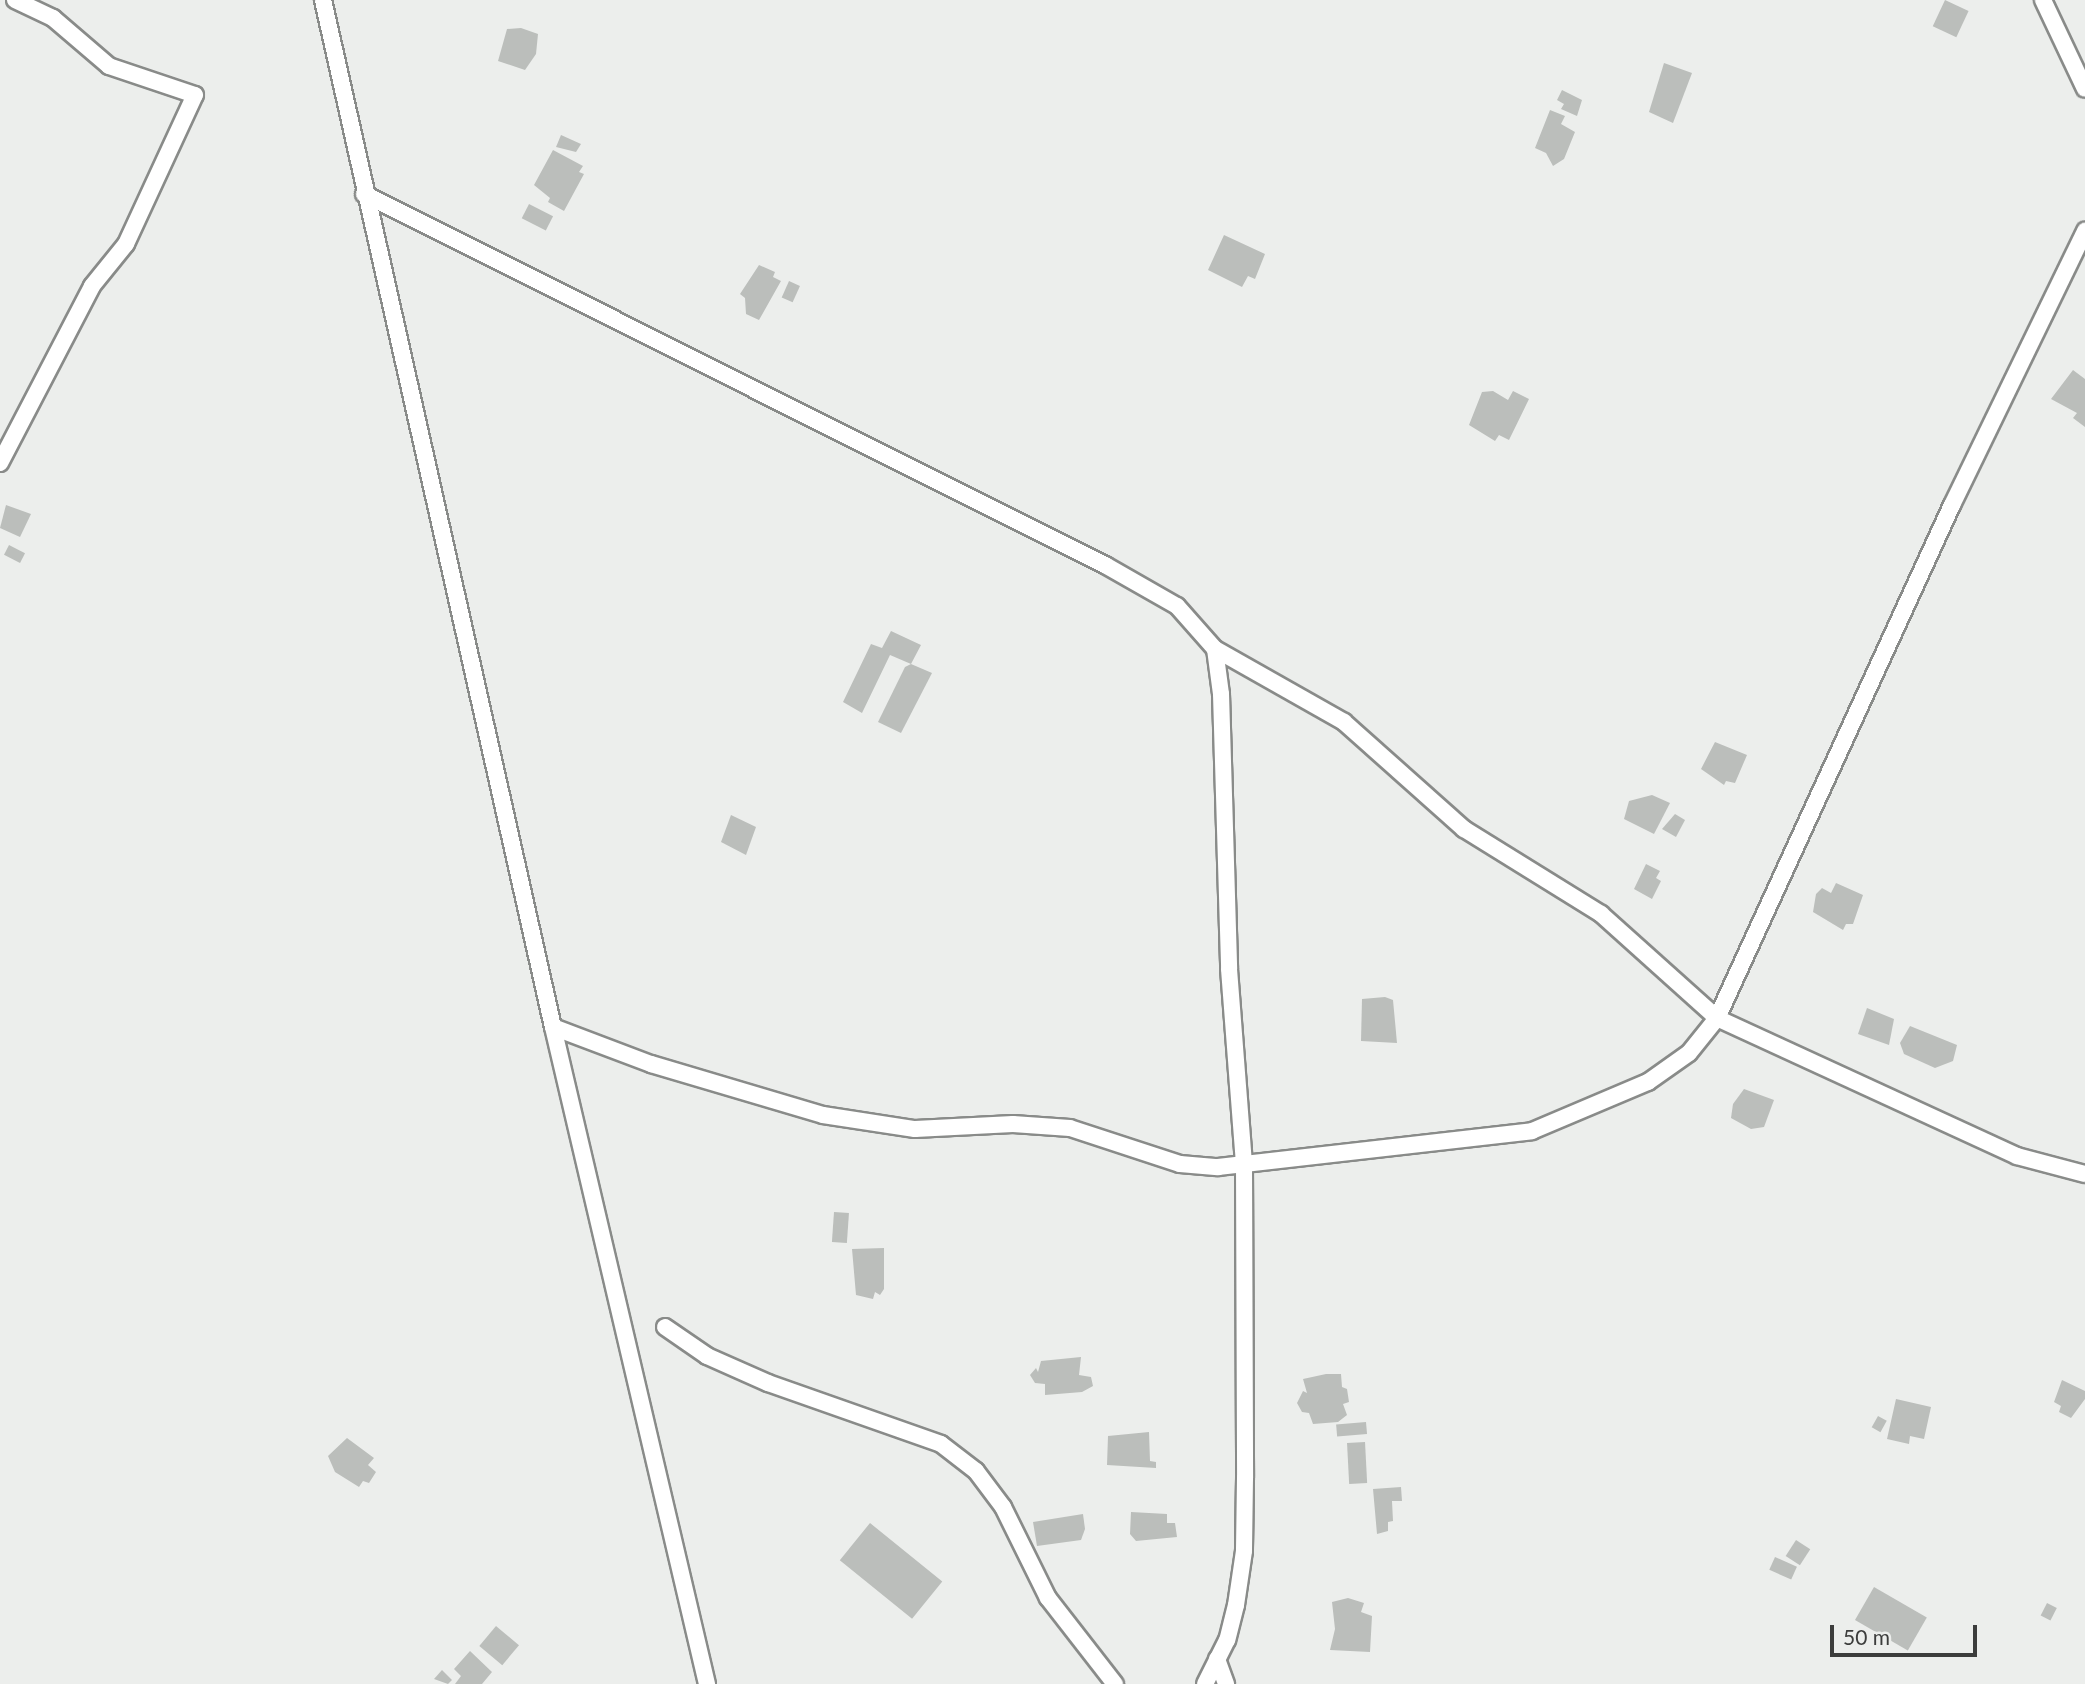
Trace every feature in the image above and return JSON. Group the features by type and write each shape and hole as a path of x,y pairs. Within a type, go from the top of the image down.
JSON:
{"street":[{"path":"0,463 93,286 126,244 195,95 109,66 53,18 15,0"},
{"path":"323,0 364,194 553,1027 707,1684"},
{"path":"2043,0 2085,89"},
{"path":"364,194 1105,565 1177,606 1215,649 1344,722 1464,830 1601,914 1717,1018 2017,1156 2085,1174"},
{"path":"553,1027 651,1065 823,1115 915,1129 1013,1124 1070,1128 1180,1164 1244,1165 1532,1131 1648,1082 1689,1052 1717,1018 1952,505 2085,231"},
{"path":"1205,1684 1236,1605 1244,1550 1244,1165 1229,969 1221,694 1215,649"},
{"path":"665,1327 707,1356 768,1383 941,1444 976,1471 1003,1507 1048,1598 1115,1684"},
{"path":"1217,1659 1226,1684"}],"building":[{"path":"1945,0 1969,11 1956,37 1933,26"},
{"path":"521,28 538,34 536,54 525,70 498,61 507,29"},
{"path":"1664,63 1692,73 1673,123 1649,112"},
{"path":"1562,90 1582,100 1577,116 1561,109 1564,104 1557,100"},
{"path":"1550,110 1565,116 1561,124 1575,132 1564,159 1553,166 1546,153 1535,148"},
{"path":"561,135 581,144 576,152 556,147"},
{"path":"553,150 583,166 579,172 584,174 564,211 548,202 550,198 534,185"},
{"path":"529,204 553,216 546,231 522,218"},
{"path":"1224,235 1265,254 1255,279 1248,276 1242,287 1208,270"},
{"path":"759,265 775,272 773,277 781,281 759,320 746,314 745,298 740,294"},
{"path":"789,281 800,286 793,302 782,297"},
{"path":"2073,370 2085,379 2085,427 2073,418 2077,413 2051,399"},
{"path":"1493,391 1508,400 1513,391 1529,399 1509,440 1499,435 1495,441 1469,425 1482,392"},
{"path":"6,505 31,514 20,537 0,528"},
{"path":"9,545 25,553 20,563 4,555"},
{"path":"891,631 921,645 911,664 890,655 862,713 843,702 871,644 882,648"},
{"path":"911,664 932,673 901,733 878,722 905,667"},
{"path":"1715,742 1747,755 1735,783 1726,781 1724,785 1701,769"},
{"path":"1652,795 1670,803 1654,834 1624,819 1629,801"},
{"path":"1675,814 1685,820 1676,837 1662,829"},
{"path":"731,815 756,827 746,855 721,842"},
{"path":"1646,864 1660,871 1656,878 1661,881 1652,899 1634,889"},
{"path":"1836,883 1863,895 1853,924 1846,924 1843,930 1813,912 1816,894 1822,888 1831,893"},
{"path":"1385,997 1393,1000 1397,1043 1361,1041 1362,999"},
{"path":"1867,1008 1894,1019 1889,1045 1858,1034"},
{"path":"1910,1026 1957,1045 1953,1061 1935,1068 1904,1054 1900,1043"},
{"path":"1744,1089 1774,1100 1764,1127 1751,1129 1731,1118 1733,1104"},
{"path":"834,1212 849,1213 847,1243 832,1242"},
{"path":"884,1248 884,1289 880,1295 875,1292 873,1299 856,1295 852,1249"},
{"path":"1081,1357 1079,1375 1091,1377 1093,1386 1082,1392 1045,1395 1045,1384 1035,1383 1030,1375 1036,1368 1038,1372 1041,1361"},
{"path":"1341,1374 1342,1387 1347,1389 1349,1402 1343,1404 1347,1415 1338,1422 1313,1424 1309,1413 1302,1412 1297,1403 1303,1391 1307,1393 1303,1379"},
{"path":"2062,1380 2085,1391 2085,1399 2071,1418 2059,1412 2061,1406 2054,1402"},
{"path":"1896,1399 1931,1407 1924,1439 1910,1436 1909,1444 1887,1439"},
{"path":"1878,1416 1887,1421 1880,1432 1872,1427"},
{"path":"1366,1422 1367,1434 1337,1437 1336,1425"},
{"path":"1149,1432 1150,1461 1156,1462 1156,1468 1107,1465 1108,1436"},
{"path":"347,1438 374,1458 368,1465 376,1472 369,1483 363,1481 359,1487 335,1472 328,1456"},
{"path":"1365,1442 1367,1483 1349,1484 1347,1443"},
{"path":"1401,1487 1402,1501 1392,1501 1393,1521 1388,1522 1388,1531 1377,1534 1373,1489"},
{"path":"1131,1512 1167,1514 1167,1523 1175,1523 1177,1537 1136,1541 1130,1534"},
{"path":"1083,1514 1085,1529 1081,1540 1037,1546 1033,1522"},
{"path":"870,1523 942,1582 912,1619 840,1560"},
{"path":"1796,1540 1810,1549 1800,1565 1786,1556"},
{"path":"1775,1557 1797,1567 1791,1580 1769,1570"},
{"path":"1874,1587 1927,1618 1908,1650 1855,1620"},
{"path":"1348,1598 1364,1603 1361,1612 1372,1616 1370,1652 1330,1650 1335,1629 1332,1602"},
{"path":"2047,1603 2057,1608 2050,1620 2041,1615"},
{"path":"496,1626 519,1645 502,1665 479,1646"},
{"path":"470,1651 492,1672 482,1684 455,1684 461,1676 454,1669"},
{"path":"442,1670 452,1680 448,1684 434,1679"}]}
